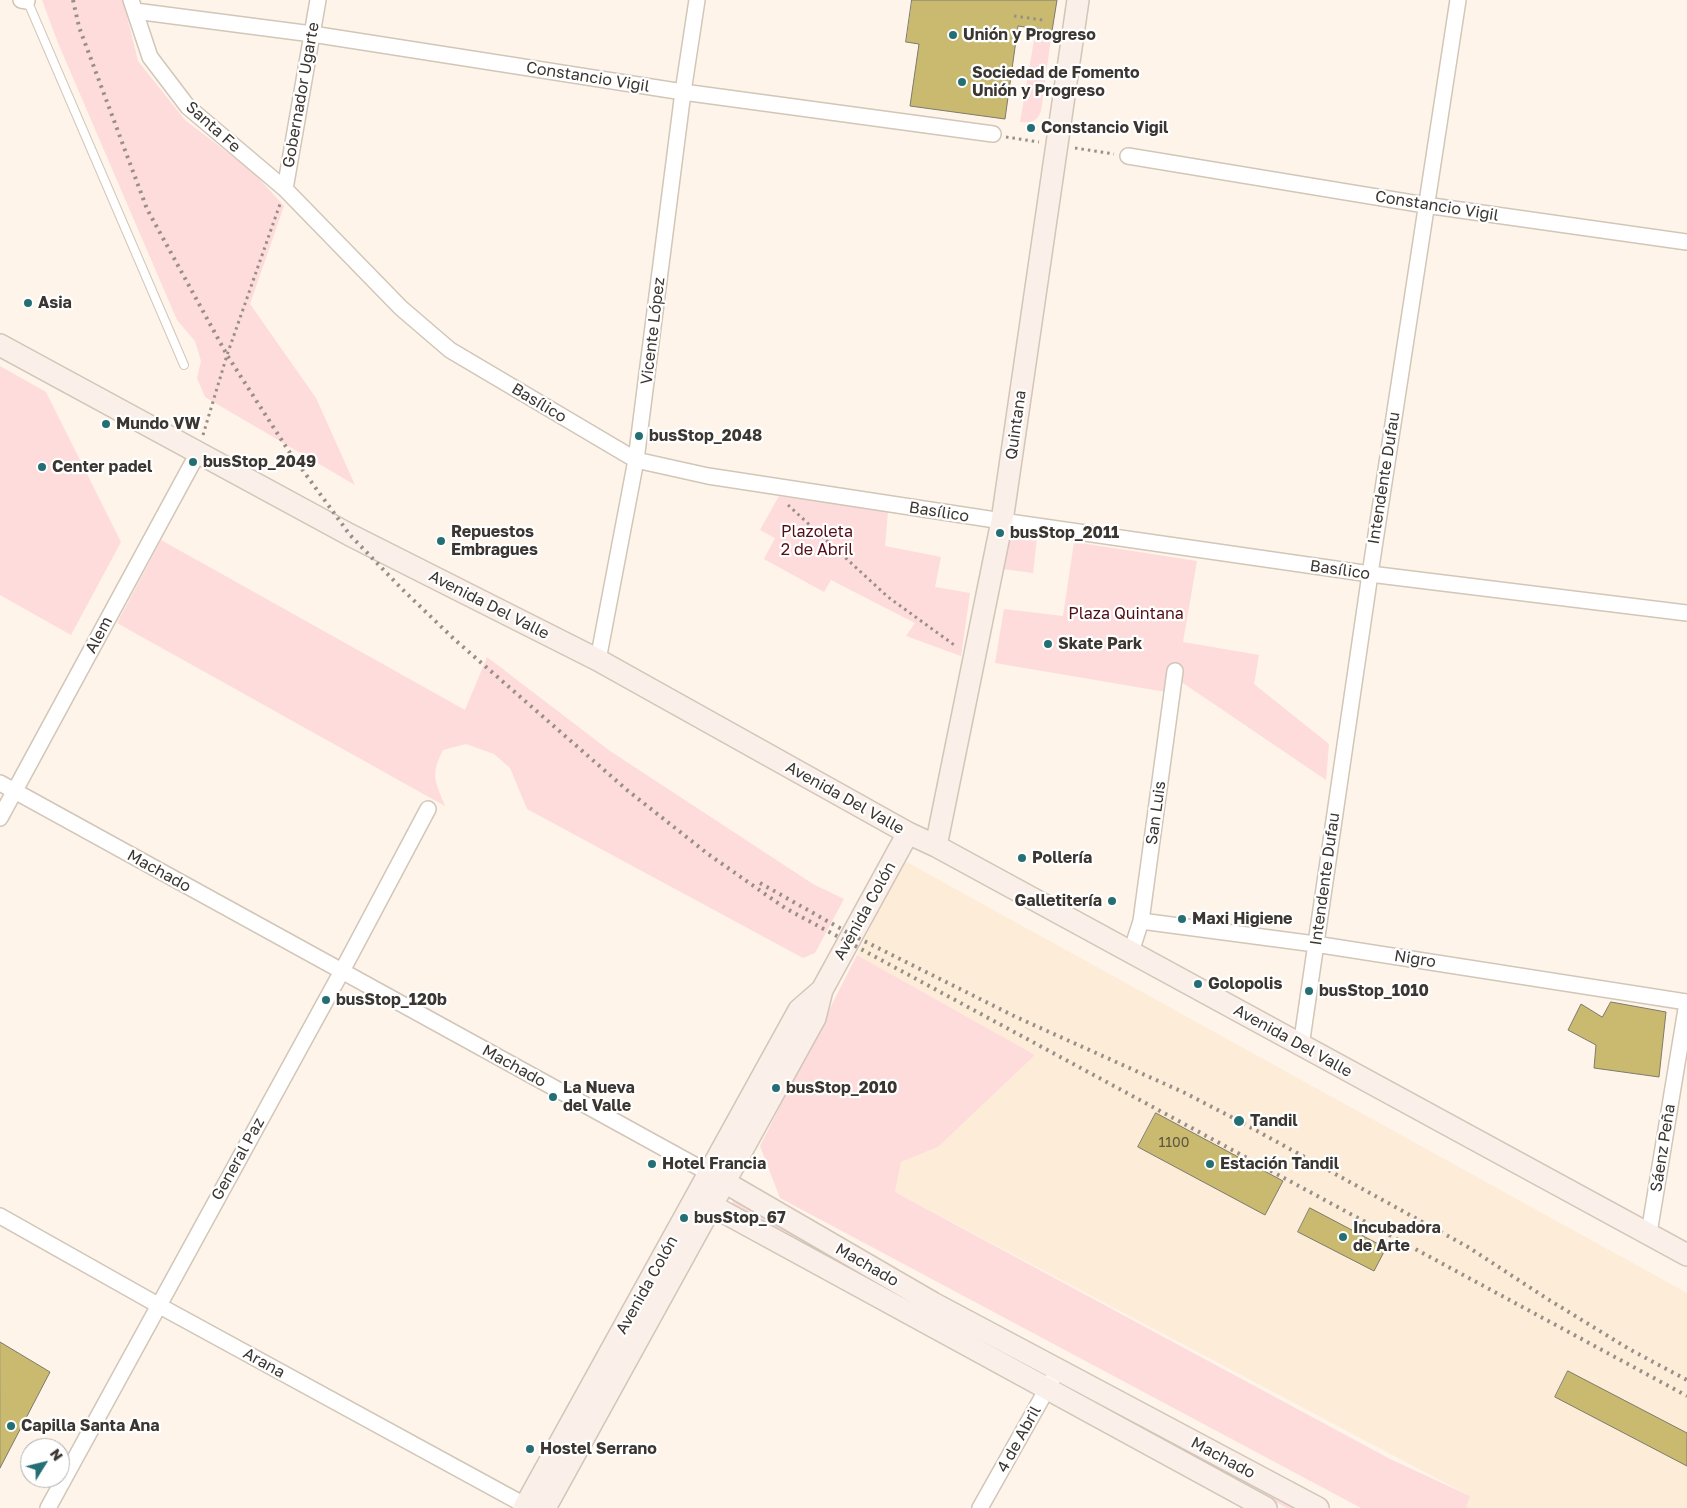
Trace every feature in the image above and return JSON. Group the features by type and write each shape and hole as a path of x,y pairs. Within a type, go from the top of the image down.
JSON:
{"main road":[{"name":"Quintana","path":"936,846 1002,521 1078,0"},
{"name":"Avenida Del Valle","path":"0,344 350,535 598,660 908,833 936,846 1687,1255"},
{"name":"Avenida Colón","path":"531,1507 717,1178 815,1018 822,990 908,833"},
{"name":"Machado","path":"717,1178 933,1303 1318,1508"},
{"name":"Machado","path":"704,1201 1266,1508"}],"street":[{"name":"Gobernador Ugarte","path":"285,189 318,0"},
{"name":"Vicente López","path":"598,660 636,460 697,0"},
{"name":"Intendente Dufau","path":"1302,1046 1315,944 1425,205 1458,0"},
{"name":"Constancio Vigil","path":"133,5 684,92 993,134"},
{"name":"Santa Fe","path":"133,5 150,57 188,108 285,189"},
{"name":"Constancio Vigil","path":"1128,156 1425,205 1687,242"},
{"name":"Basílico","path":"285,189 401,308 450,350 636,460 708,476 1002,521 1370,574 1687,613"},
{"name":"Alem","path":"0,818 198,451"},
{"name":"San Luis","path":"1131,952 1141,921 1175,671"},
{"name":"Machado","path":"0,783 717,1178"},
{"name":"General Paz","path":"48,1508 342,971 428,809"},
{"name":"Nigro","path":"1141,921 1315,944 1687,1002"},
{"name":"Sáenz Peña","path":"1649,1233 1687,1002"},
{"name":"Arana","path":"0,1216 158,1305 531,1507"},
{"name":"4 de Abril","path":"980,1508 1058,1370"}],"lane":[{"path":"25,0 184,364"}],"path":[{"path":"1014,16 1043,20"},
{"path":"993,134 1042,142"},
{"path":"1070,148 1128,156"},
{"path":"198,451 227,354 285,189"},
{"path":"773,486 786,503 888,597 974,659"}],"shaded area":[{"path":"903,860 1687,1293 1687,1508 1466,1508 1470,1496 895,1192 901,1162 938,1147 1035,1055 857,955"}],"green space":[{"path":"42,0 123,0 138,61 185,120 253,172 284,206 250,304 316,398 355,485 205,397 197,378 201,361 195,341 177,320 58,43"},
{"path":"1036,29 1052,31 1041,111 1038,118 1033,121 1020,122"},
{"name":"Center padel","path":"0,366 46,392 121,542 71,635 0,595"},
{"name":"Plazoleta 2 de Abril","path":"779,496 888,511 885,546 941,557 935,587 970,593 961,656 906,636 915,623 831,580 824,592 764,559 775,538 760,530"},
{"path":"1008,533 1037,537 1033,573 1003,569"},
{"path":"161,540 465,710 487,657 610,751 813,884 844,899 815,953 803,958 527,809 510,768 494,754 466,744 443,750 436,766 435,778 445,806 117,623"},
{"name":"Plaza Quintana","path":"1074,542 1197,561 1183,642 1259,655 1254,684 1329,744 1326,780 1180,681 1178,694 995,663 1004,609 1063,616"},
{"path":"857,955 1035,1055 938,1147 901,1162 895,1192 1390,1459 1470,1496 1466,1508 1361,1508 780,1198 760,1146"},
{"path":"734,1199 1039,1370 1035,1376 731,1205"},
{"path":"1063,1380 1302,1508 1287,1508 1059,1385"}],"building":[{"path":"912,0 1057,0 1052,31 1018,26 1005,119 910,106 919,44 906,42"},
{"path":"1611,1002 1666,1012 1659,1077 1594,1068 1596,1045 1568,1030 1581,1004 1602,1017"},
{"name":"Estación Tandil","path":"1156,1113 1283,1181 1265,1215 1138,1147"},
{"path":"1310,1208 1386,1248 1374,1271 1298,1232"},
{"name":"Capilla Santa Ana","path":"0,1342 50,1372 0,1468"},
{"path":"1568,1371 1687,1433 1687,1466 1555,1397"}],"railway":[{"path":"73,0 79,27 147,209 227,355 288,450 350,535 402,589 454,639 627,790 708,854 785,908 1687,1396"},
{"path":"760,883 852,935 1016,1017 1185,1093 1239,1121 1468,1247 1629,1349 1687,1380"}],"place":[{"name":"Unión y Progreso","path":"953,35"},
{"name":"Sociedad de Fomento Unión y Progreso","path":"962,82"},
{"name":"Constancio Vigil","path":"1031,128"},
{"name":"Asia","path":"28,303"},
{"name":"Mundo VW","path":"106,424"},
{"name":"busStop_2048","path":"639,436"},
{"name":"busStop_2049","path":"193,462"},
{"name":"Center padel","path":"42,467"},
{"name":"busStop_2011","path":"1000,533"},
{"name":"Repuestos Embragues","path":"441,541"},
{"name":"Skate Park","path":"1048,644"},
{"name":"Pollería","path":"1022,858"},
{"name":"Galletitería","path":"1112,901"},
{"name":"Maxi Higiene","path":"1182,919"},
{"name":"Golopolis","path":"1198,984"},
{"name":"busStop_1010","path":"1309,991"},
{"name":"busStop_120b","path":"326,1000"},
{"name":"busStop_2010","path":"776,1088"},
{"name":"La Nueva del Valle","path":"553,1097"},
{"name":"Tandil","path":"1239,1121"},
{"name":"Hotel Francia","path":"652,1164"},
{"name":"Estación Tandil","path":"1210,1164"},
{"name":"busStop_67","path":"684,1218"},
{"name":"Incubadora de Arte","path":"1343,1237"},
{"name":"Capilla Santa Ana","path":"11,1426"},
{"name":"Hostel Serrano","path":"530,1449"}]}
